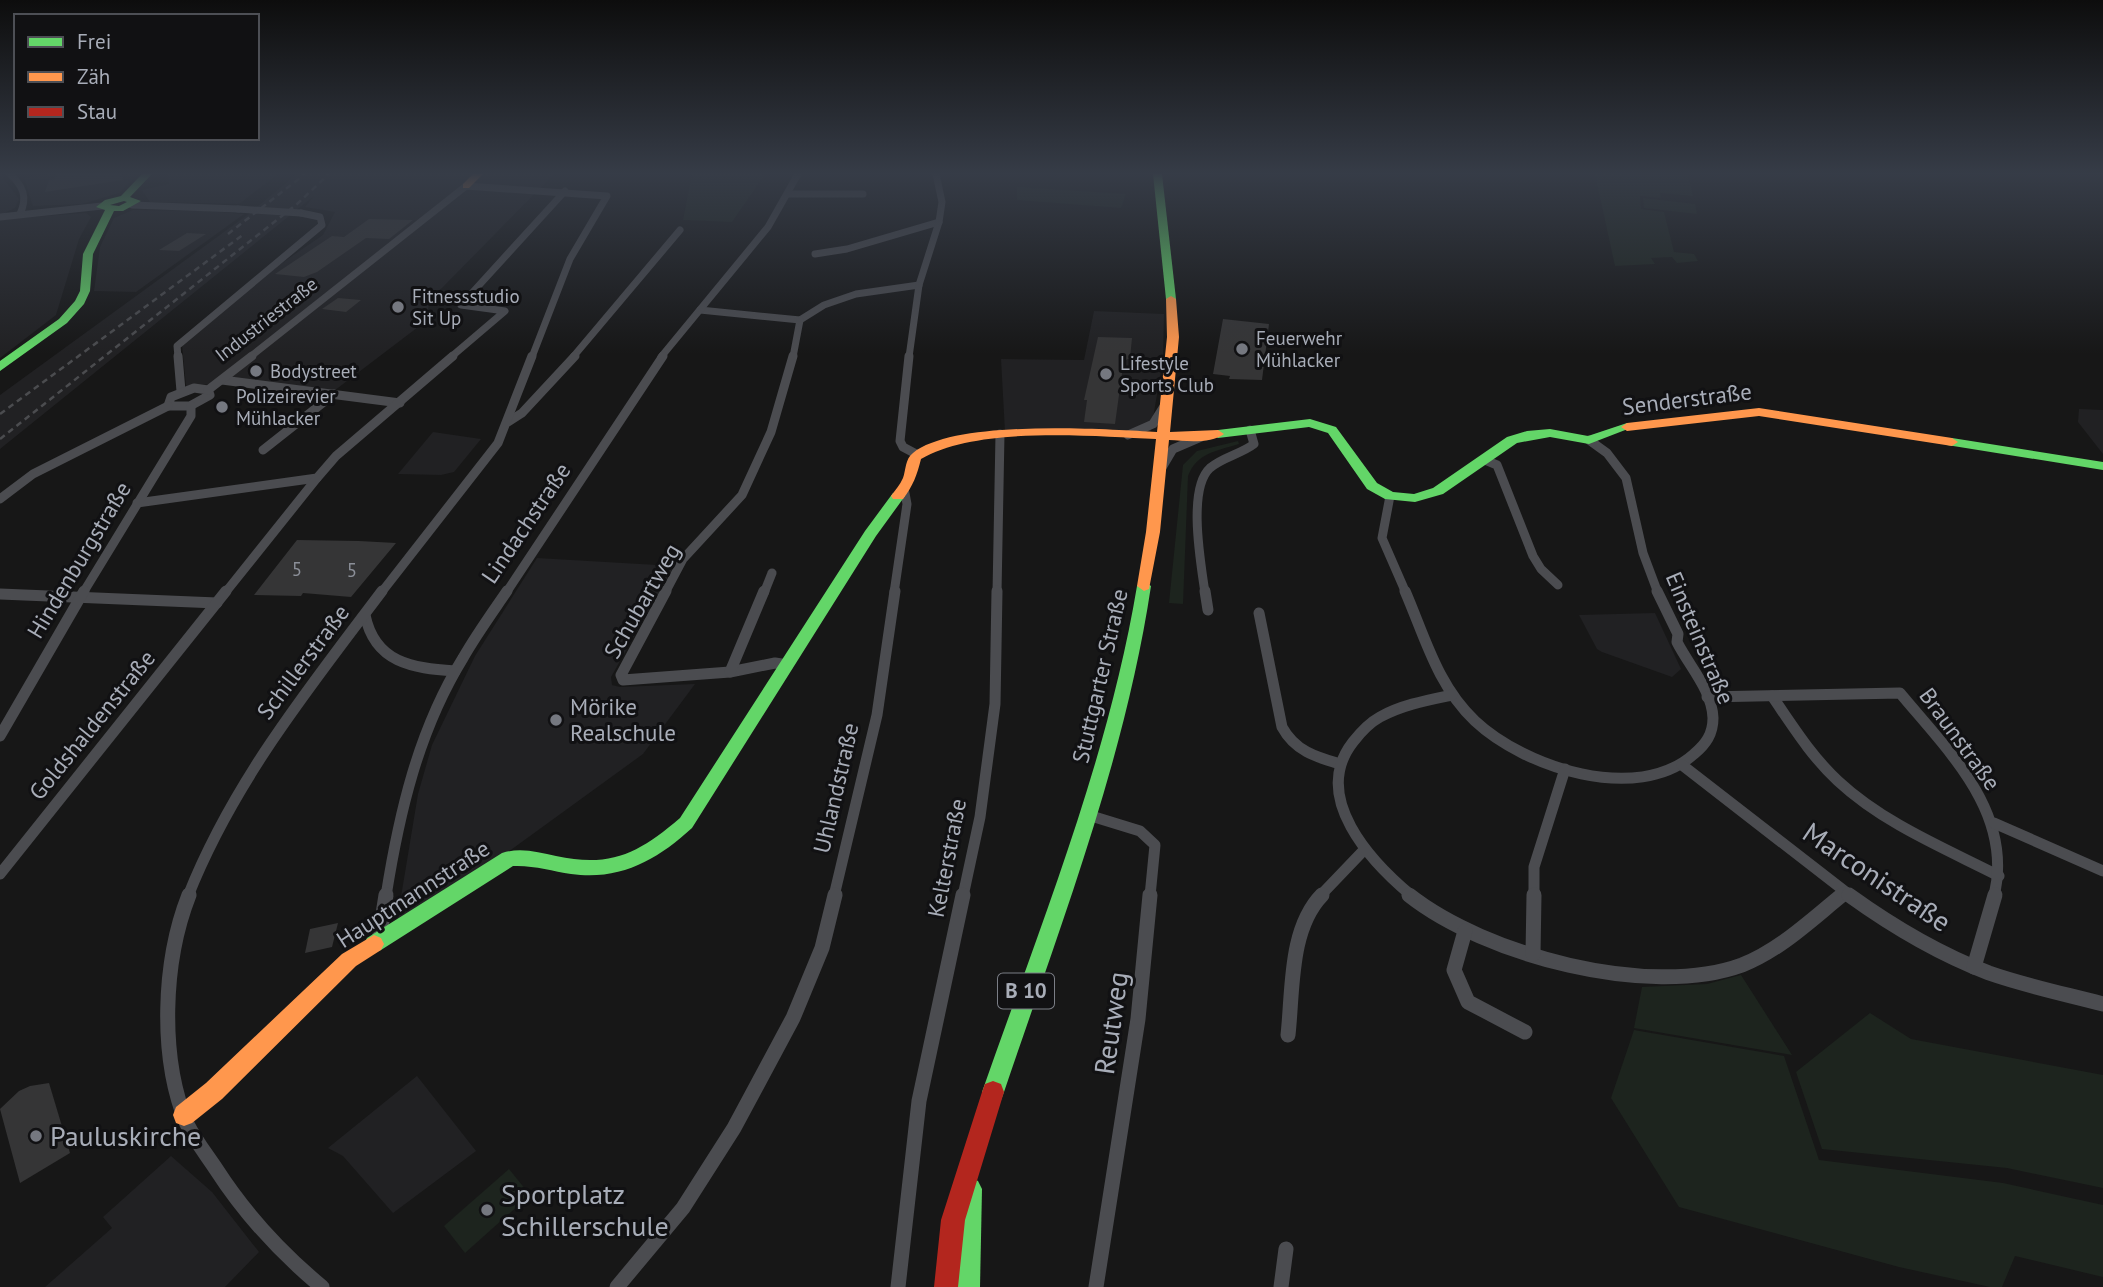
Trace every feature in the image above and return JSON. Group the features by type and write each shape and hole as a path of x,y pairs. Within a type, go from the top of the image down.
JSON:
{"street":[{"path":"0,366 75,310 85,291 88,254 96,234"},
{"path":"181,391 177,346 311,234"},
{"name":"Industriestraße","path":"191,406 208,398 208,390 408,234"},
{"name":"Goldshaldenstraße","path":"0,874 336,456 505,311 461,305 526,234"},
{"name":"Schillerstraße","path":"322,1287 302,1271 237,1201 184,1115 168,1055 165,1009 169,968 179,926 196,877 246,779 283,722 487,460 508,422 570,258 584,234"},
{"path":"508,422 522,413 576,354 677,234"},
{"name":"Lindachstraße","path":"379,940 399,826 416,761 455,671 667,349 762,234"},
{"path":"816,254 847,249 898,234"},
{"path":"935,234 919,285 900,441 903,447 918,455 948,442 1000,434 1051,432 1163,438 1200,437 1299,424 1327,427 1336,435 1368,482 1390,496 1415,498 1430,494 1512,440 1533,433 1556,433 1589,440"},
{"name":"Stuttgarter Straße","path":"946,1287 953,1220 1001,1065 1088,815 1113,734 1135,643 1153,533 1173,316 1164,234"},
{"path":"700,310 800,320 808,312 861,294 919,285"},
{"name":"Schubartweg","path":"788,665 775,663 730,672 631,681 623,680 621,675 683,559 742,495 748,484 774,427 793,361 800,320"},
{"path":"222,380 400,403"},
{"path":"168,406 170,397 181,391 200,388 208,390"},
{"path":"263,450 334,394"},
{"path":"1125,436 1153,424 1167,399"},
{"path":"0,499 33,474 168,406 191,406"},
{"name":"Hindenburgstraße","path":"0,736 191,416 191,406"},
{"name":"Senderstraße","path":"1589,440 1633,425 1770,412 2103,466"},
{"path":"1208,610 1198,529 1200,484 1207,471 1244,453 1254,444 1250,430"},
{"name":"Kelterstraße","path":"898,1287 919,1101 977,830 995,706 1000,434"},
{"path":"1160,472 1173,449 1200,437"},
{"name":"Einsteinstraße","path":"1390,496 1380,530 1387,557 1452,695 1465,712 1496,739 1533,759 1565,769 1606,777 1638,777 1682,765 1705,745 1712,730 1712,715 1707,697 1677,642 1678,634 1651,578 1636,527 1630,484 1613,456 1589,440"},
{"name":"Uhlandstraße","path":"617,1287 683,1208 734,1128 793,1018 822,948 877,715 907,504 904,488 918,455"},
{"path":"1485,460 1497,465 1533,556 1541,569 1558,585"},
{"path":"137,503 317,478"},
{"name":"Hauptmannstraße","path":"184,1115 214,1091 349,960 509,859 526,855 577,869 602,870 630,864 663,846 685,823 870,534 904,488"},
{"path":"730,672 772,573"},
{"path":"0,594 217,603"},
{"path":"1259,613 1282,727 1288,741 1302,753 1340,764"},
{"path":"365,615 370,637 378,649 396,661 424,668 455,671"},
{"name":"Braunstraße","path":"1772,696 1900,693 1967,777 1994,823 1999,853 1999,876 1974,967"},
{"path":"1452,695 1378,717 1354,741 1340,764 1339,787 1345,815 1364,850 1392,879 1426,907 1465,931 1533,954 1590,968 1650,978 1706,974 1750,961 1790,938 1845,892"},
{"path":"1707,697 1772,696 1811,752 1849,791 1925,837 1999,876"},
{"name":"Marconistraße","path":"1682,765 1845,892 1891,923 1974,967 2014,981 2103,1004"},
{"path":"1533,954 1534,867 1565,769"},
{"name":"Reutweg","path":"1088,815 1140,831 1155,845 1138,1019 1096,1284"},
{"path":"1994,823 2103,871"},
{"path":"1288,1035 1298,941 1310,907 1364,850"},
{"path":"1465,931 1454,970 1468,1002 1525,1032"},
{"name":"Stuttgarter Straße","path":"968,1287 970,1169"},
{"path":"1281,1287 1286,1249"}],"shaded area":[{"path":"0,234 82,234 56,315 0,358"},
{"path":"106,234 216,234 136,292 94,291 100,247"},
{"path":"221,234 267,234 0,449 0,395"},
{"path":"495,234 442,288 424,302 429,304 426,321 326,397 231,383 186,386 182,345 279,265 323,235"},
{"path":"1608,234 1670,234 1674,252 1694,254 1698,261 1677,263 1672,257 1651,258 1655,264 1615,266"},
{"path":"1094,311 1164,314 1163,359 1150,436 1005,432 1001,359 1084,360"},
{"path":"2079,409 2103,410 2103,454 2078,422"},
{"path":"433,432 481,439 454,472 441,475 398,474"},
{"path":"1238,441 1239,444 1202,458 1188,476 1183,604 1169,603 1183,465 1197,451"},
{"name":"Mörike Realschule","path":"537,558 674,566 611,677 612,685 695,684 643,754 501,857 397,921 418,794 432,745 475,656"},
{"path":"1655,613 1681,669 1672,677 1597,649 1579,615"},
{"path":"1741,975 1792,1055 1634,1028 1642,987 1707,984"},
{"path":"1870,1013 1911,1039 2103,1075 2103,1188 2007,1168 1822,1149 1796,1072"},
{"path":"1634,1030 1784,1056 1819,1160 2003,1183 2103,1205 2103,1277 2015,1256 2002,1287 1990,1287 1899,1267 1679,1207 1611,1098"},
{"path":"417,1076 476,1151 393,1213 343,1156 328,1148"},
{"path":"171,1156 212,1192 259,1252 225,1287 45,1287 112,1228 103,1217"},
{"name":"Sportplatz Schillerschule","path":"509,1169 530,1195 465,1253 444,1226"}],"building":[{"path":"185,234 206,234 179,251 159,250"},
{"path":"348,234 395,234 389,239 366,238 317,272 304,277 275,274 332,236 344,237"},
{"path":"338,298 361,300 346,312 322,309"},
{"name":"Feuerwehr Mühlacker","path":"1223,319 1269,324 1262,380 1229,379 1230,376 1213,374"},
{"path":"1098,337 1132,338 1130,358 1124,361 1123,366 1115,424 1084,422 1087,400 1084,400"},
{"path":"297,540 396,543 351,597 303,593 301,596 254,595"},
{"path":"338,923 332,947 305,953 310,929"},
{"name":"Pauluskirche","path":"49,1083 70,1153 20,1183 0,1109 19,1091"}],"railway":[{"path":"0,414 244,234"},
{"path":"0,439 259,234"}],"traffic: fast":[{"path":"0,367 63,321 80,302 85,291 88,254 98,234"},
{"path":"1164,234 1171,299"},
{"path":"1218,434 1310,423 1332,430 1372,486 1390,496 1415,498 1438,491 1512,440 1527,435 1550,433 1589,440 1627,427"},
{"path":"1952,442 2103,466"},
{"path":"374,944 509,859 529,859 582,868 615,866 644,855 672,836 686,823 870,534 898,496"},
{"path":"993,1092 1102,772 1135,643 1144,586"},
{"path":"968,1287 970,1189"}],"traffic: slow":[{"path":"1144,586 1153,532 1173,337 1171,299"},
{"path":"1627,427 1759,412 1952,442"},
{"path":"898,496 909,480 916,457 935,446 965,439 1047,433 1192,437 1218,434"},
{"path":"184,1115 214,1091 349,960 374,944"}],"traffic: jam":[{"path":"946,1287 953,1220 993,1092"}],"place":[{"name":"Fitnessstudio Sit Up","path":"398,307"},
{"name":"Feuerwehr Mühlacker","path":"1242,349"},
{"name":"Bodystreet","path":"256,371"},
{"name":"Lifestyle Sports Club","path":"1106,374"},
{"name":"Polizeirevier Mühlacker","path":"222,407"},
{"name":"Mörike Realschule","path":"556,720"},
{"name":"Pauluskirche","path":"36,1136"},
{"name":"Sportplatz Schillerschule","path":"487,1210"}]}
